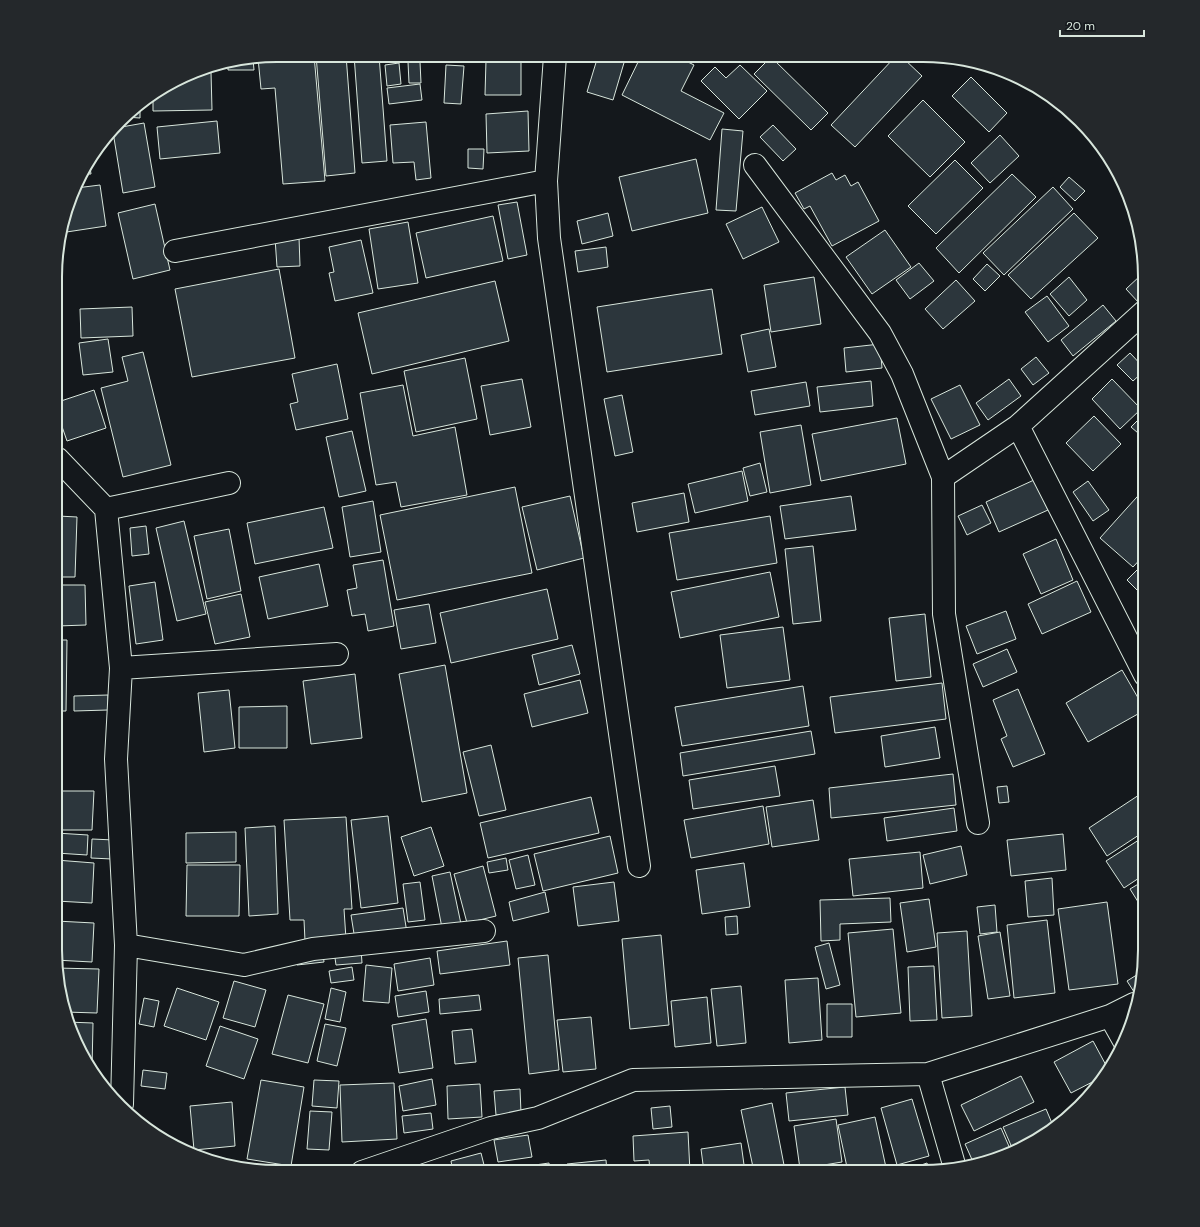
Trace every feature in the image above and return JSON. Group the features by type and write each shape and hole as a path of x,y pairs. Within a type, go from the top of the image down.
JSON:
{"street":[{"path":"555,62 546,182 549,238 639,866"},
{"path":"755,165 880,333 902,374 943,477 944,614 978,823"},
{"path":"174,251 546,182"},
{"path":"943,477 1018,426 1138,316"},
{"path":"1018,426 1138,663"},
{"path":"62,463 106,509 120,668 116,759 126,945 122,1099"},
{"path":"106,509 229,483"},
{"path":"120,668 337,654"},
{"path":"126,945 244,965 313,949 484,931"},
{"path":"383,1165 491,1128 538,1118 633,1080 928,1074 1110,1016 1131,1006"},
{"path":"1110,1016 1121,1035"},
{"path":"928,1074 953,1163"}],"building":[{"path":"315,62 325,181 283,184 275,88 261,89 258,63"},
{"path":"317,62 347,62 355,173 326,176"},
{"path":"355,62 380,62 387,161 362,163"},
{"path":"408,62 420,62 421,83 409,83"},
{"path":"486,62 521,62 521,95 485,95"},
{"path":"596,62 624,62 613,100 587,92"},
{"path":"638,62 688,62 694,65 681,91 724,113 710,140 622,95"},
{"path":"766,62 776,62 828,113 811,130 754,74"},
{"path":"890,62 907,62 922,76 855,147 831,125"},
{"path":"253,63 254,70 228,70 228,68"},
{"path":"399,63 401,84 387,86 385,65"},
{"path":"446,65 464,66 461,104 444,103"},
{"path":"740,65 767,91 739,119 701,81 715,67 726,78"},
{"path":"211,72 212,110 153,111 153,101 182,84"},
{"path":"971,77 1007,113 989,132 952,96"},
{"path":"420,84 422,100 389,104 387,88"},
{"path":"923,100 965,142 930,177 888,136"},
{"path":"140,111 140,118 132,118"},
{"path":"528,111 529,151 487,153 486,114"},
{"path":"217,121 220,153 160,159 157,127"},
{"path":"426,122 431,178 416,180 414,162 393,163 390,125"},
{"path":"144,123 155,187 123,193 114,137 123,127"},
{"path":"773,125 796,149 783,161 760,137"},
{"path":"722,129 743,131 736,211 716,210"},
{"path":"1000,135 1019,156 990,183 971,163"},
{"path":"468,149 484,149 483,169 468,168"},
{"path":"696,159 708,213 632,231 619,177"},
{"path":"955,160 983,188 936,234 908,206"},
{"path":"832,173 836,180 845,175 851,186 858,182 879,221 832,246 810,206 804,209 795,193"},
{"path":"1012,174 1036,197 959,273 936,248"},
{"path":"1069,177 1085,191 1075,201 1060,187"},
{"path":"100,185 106,226 67,232 73,208 82,187"},
{"path":"1053,187 1073,209 1004,275 983,253"},
{"path":"517,202 527,255 508,259 498,205"},
{"path":"155,204 170,270 133,279 118,213"},
{"path":"762,207 779,242 743,259 726,224"},
{"path":"608,213 613,236 582,244 577,221"},
{"path":"1074,213 1098,238 1031,299 1008,275"},
{"path":"493,216 503,261 426,278 416,233"},
{"path":"408,222 418,283 378,289 369,229"},
{"path":"885,230 911,267 872,294 846,257"},
{"path":"299,237 300,266 277,267 275,238"},
{"path":"361,240 373,293 335,301 329,273 334,272 329,247"},
{"path":"606,247 608,267 578,272 575,251"},
{"path":"919,263 934,281 910,299 896,280"},
{"path":"987,264 1000,276 985,291 973,279"},
{"path":"279,269 295,358 192,377 175,289"},
{"path":"814,277 821,324 771,332 764,285"},
{"path":"1069,277 1087,300 1069,316 1050,294"},
{"path":"1138,278 1138,302 1126,289"},
{"path":"956,280 975,301 943,329 925,309"},
{"path":"495,281 509,341 372,374 358,313"},
{"path":"712,289 722,354 607,372 597,307"},
{"path":"1047,296 1069,326 1048,342 1025,312"},
{"path":"1103,305 1116,321 1073,356 1061,340"},
{"path":"132,307 133,336 81,338 80,309"},
{"path":"769,329 776,367 748,372 741,335"},
{"path":"108,339 113,372 83,375 79,343"},
{"path":"880,344 882,368 846,372 844,348"},
{"path":"143,352 171,465 123,477 101,388 128,381 122,357"},
{"path":"1130,353 1138,362 1138,376 1133,381 1117,365"},
{"path":"1036,357 1049,373 1033,385 1021,369"},
{"path":"465,358 477,419 416,432 404,371"},
{"path":"337,364 348,419 296,430 290,404 298,402 292,374"},
{"path":"522,379 531,427 490,435 481,386"},
{"path":"1009,379 1021,396 988,420 976,403"},
{"path":"1112,379 1138,406 1138,412 1120,429 1092,399"},
{"path":"871,381 873,406 820,412 817,387"},
{"path":"806,382 810,406 755,415 751,391"},
{"path":"403,385 413,436 455,427 467,495 401,507 396,482 376,485 360,393"},
{"path":"960,385 980,425 951,439 931,399"},
{"path":"94,390 106,428 67,441 62,427 62,401"},
{"path":"622,395 633,452 615,456 604,399"},
{"path":"1094,416 1121,444 1093,471 1066,443"},
{"path":"897,418 906,464 821,481 812,434"},
{"path":"1138,420 1138,433 1131,427"},
{"path":"801,425 811,485 770,493 760,432"},
{"path":"352,431 366,491 339,497 326,437"},
{"path":"760,463 767,492 750,496 743,468"},
{"path":"742,471 748,501 695,513 688,484"},
{"path":"1034,480 1048,510 999,532 986,502"},
{"path":"1088,481 1109,510 1093,521 1073,492"},
{"path":"515,487 532,573 397,600 380,515"},
{"path":"684,493 689,522 637,532 632,503"},
{"path":"570,496 584,558 537,570 522,507"},
{"path":"851,496 856,530 785,539 780,506"},
{"path":"1138,496 1138,562 1133,567 1100,538"},
{"path":"373,501 381,552 350,557 342,507"},
{"path":"982,505 991,523 967,535 958,516"},
{"path":"324,507 333,548 255,564 247,523"},
{"path":"62,516 77,517 75,577 62,577"},
{"path":"770,516 777,563 677,580 669,533"},
{"path":"184,521 206,614 177,621 156,528"},
{"path":"146,526 149,554 132,556 130,528"},
{"path":"229,529 241,591 207,599 194,536"},
{"path":"1056,539 1073,580 1041,594 1023,554"},
{"path":"813,546 821,621 793,624 785,549"},
{"path":"383,560 394,626 368,631 365,614 352,616 347,590 357,588 353,565"},
{"path":"319,564 328,606 268,619 259,577"},
{"path":"1138,569 1138,591 1127,580"},
{"path":"770,572 779,617 680,638 671,592"},
{"path":"1077,581 1091,612 1042,634 1028,604"},
{"path":"155,582 163,640 136,644 129,586"},
{"path":"62,585 85,585 86,625 62,626"},
{"path":"547,589 558,639 451,663 440,613"},
{"path":"241,594 250,637 215,644 205,602"},
{"path":"429,604 436,643 401,649 394,610"},
{"path":"1006,611 1016,639 977,654 966,626"},
{"path":"925,614 931,677 896,681 889,618"},
{"path":"783,627 790,680 727,688 720,635"},
{"path":"62,640 67,640 66,711 62,711"},
{"path":"572,645 580,674 539,685 532,655"},
{"path":"1007,649 1017,672 983,687 973,664"},
{"path":"445,665 467,793 422,802 399,674"},
{"path":"1122,670 1138,698 1138,714 1088,742 1066,703"},
{"path":"355,674 362,738 311,744 303,681"},
{"path":"580,680 588,713 532,727 524,694"},
{"path":"942,683 946,719 835,733 830,697"},
{"path":"803,686 809,726 682,746 675,707"},
{"path":"1018,689 1045,754 1013,767 1001,739 1007,736 993,700"},
{"path":"229,690 235,748 204,752 198,693"},
{"path":"108,695 108,710 74,711 74,696"},
{"path":"287,706 287,748 239,748 239,707"},
{"path":"935,727 940,758 885,767 881,736"},
{"path":"811,731 815,754 683,776 680,753"},
{"path":"491,745 506,810 479,816 463,752"},
{"path":"775,766 780,796 693,809 689,780"},
{"path":"953,774 956,805 831,818 829,788"},
{"path":"1007,786 1009,802 999,803 997,787"},
{"path":"62,791 94,791 92,830 62,830"},
{"path":"1138,796 1138,836 1107,856 1089,828"},
{"path":"591,797 599,833 488,858 480,823"},
{"path":"813,800 819,840 772,847 766,807"},
{"path":"763,806 769,844 691,858 684,820"},
{"path":"954,808 957,831 887,841 884,818"},
{"path":"388,816 398,903 361,908 351,820"},
{"path":"346,817 352,909 344,909 346,939 305,941 304,920 290,920 284,820"},
{"path":"275,826 278,914 249,916 245,828"},
{"path":"431,827 444,866 414,876 401,837"},
{"path":"236,832 236,862 186,863 186,833"},
{"path":"62,833 88,835 87,855 62,853"},
{"path":"1063,834 1066,870 1011,876 1007,840"},
{"path":"610,836 618,873 543,891 534,854"},
{"path":"92,839 114,840 112,859 91,858"},
{"path":"1138,840 1138,879 1124,888 1106,861"},
{"path":"961,846 967,875 930,884 923,855"},
{"path":"920,852 923,888 853,896 849,859"},
{"path":"528,855 535,885 516,889 509,860"},
{"path":"506,858 508,870 489,873 487,862"},
{"path":"62,860 94,863 92,903 62,901"},
{"path":"744,863 750,907 702,914 696,870"},
{"path":"187,865 240,865 239,916 186,916"},
{"path":"483,866 496,916 467,923 454,874"},
{"path":"450,872 461,924 442,928 432,876"},
{"path":"1052,878 1054,915 1028,917 1025,881"},
{"path":"420,882 425,920 408,922 403,884"},
{"path":"614,882 619,921 578,926 573,887"},
{"path":"1138,884 1138,902 1130,889"},
{"path":"545,892 549,912 513,921 509,902"},
{"path":"890,898 891,922 840,924 840,940 821,941 820,900"},
{"path":"929,899 936,947 907,952 900,903"},
{"path":"1107,902 1118,984 1069,990 1058,909"},
{"path":"995,905 997,932 980,934 977,907"},
{"path":"403,908 407,933 355,940 351,915"},
{"path":"737,916 738,934 726,935 725,917"},
{"path":"1047,920 1055,993 1014,998 1007,925"},
{"path":"62,921 94,923 92,962 62,960"},
{"path":"893,929 901,1013 856,1017 848,933"},
{"path":"967,931 972,1016 942,1018 937,933"},
{"path":"1000,932 1010,996 988,999 978,936"},
{"path":"661,935 669,1025 630,1029 622,939"},
{"path":"507,941 510,965 440,974 437,951"},
{"path":"829,943 840,985 826,989 815,947"},
{"path":"361,949 362,963 336,965 334,951"},
{"path":"323,954 324,962 297,965 296,957"},
{"path":"548,955 559,1070 529,1074 518,958"},
{"path":"430,958 434,985 398,991 394,964"},
{"path":"366,965 392,968 389,1003 363,1001"},
{"path":"934,966 937,1020 910,1021 908,967"},
{"path":"352,967 354,980 331,983 329,971"},
{"path":"63,968 99,969 97,1013 71,1012"},
{"path":"1136,975 1134,992 1127,981"},
{"path":"818,978 822,1040 789,1043 785,980"},
{"path":"234,981 266,990 255,1027 223,1018"},
{"path":"741,986 746,1043 717,1046 711,989"},
{"path":"177,988 219,1002 206,1040 164,1026"},
{"path":"331,988 346,992 340,1022 325,1019"},
{"path":"426,991 429,1012 398,1017 395,996"},
{"path":"288,995 324,1004 308,1063 272,1054"},
{"path":"479,995 481,1010 440,1014 439,999"},
{"path":"707,997 711,1043 675,1047 671,1001"},
{"path":"144,998 159,1001 154,1027 139,1024"},
{"path":"827,1004 852,1004 852,1037 827,1037"},
{"path":"591,1017 596,1069 563,1072 557,1020"},
{"path":"426,1019 433,1068 399,1073 392,1025"},
{"path":"74,1022 93,1023 92,1059 84,1045"},
{"path":"325,1024 346,1028 337,1066 317,1061"},
{"path":"220,1026 258,1039 244,1079 206,1066"},
{"path":"472,1029 476,1062 455,1064 452,1031"},
{"path":"1093,1041 1105,1064 1094,1081 1071,1093 1054,1062"},
{"path":"143,1070 167,1073 165,1089 141,1086"},
{"path":"1021,1076 1034,1102 974,1131 961,1105"},
{"path":"432,1079 436,1105 403,1111 399,1086"},
{"path":"261,1080 304,1087 291,1165 247,1159"},
{"path":"314,1080 339,1081 337,1108 312,1106"},
{"path":"394,1083 397,1139 342,1142 340,1085"},
{"path":"480,1084 482,1117 448,1119 447,1086"},
{"path":"845,1087 848,1115 789,1121 786,1093"},
{"path":"520,1089 521,1113 496,1115 494,1091"},
{"path":"912,1099 929,1156 897,1165 881,1108"},
{"path":"232,1102 235,1146 197,1150 194,1148 190,1106"},
{"path":"772,1103 784,1165 753,1165 741,1110"},
{"path":"670,1106 672,1127 653,1129 651,1108"},
{"path":"1046,1109 1052,1123 1011,1146 1003,1127"},
{"path":"310,1111 332,1112 329,1150 307,1149"},
{"path":"431,1113 433,1129 404,1133 402,1116"},
{"path":"875,1117 885,1165 847,1165 838,1125"},
{"path":"836,1119 842,1162 824,1165 799,1165 794,1126"},
{"path":"1001,1128 1009,1147 972,1159 965,1144"},
{"path":"688,1132 690,1165 649,1165 649,1160 634,1161 633,1136"},
{"path":"528,1135 532,1157 498,1162 494,1140"},
{"path":"741,1143 744,1165 703,1165 701,1149"},
{"path":"481,1153 484,1165 452,1165 451,1161"},
{"path":"606,1160 606,1165 567,1165"},
{"path":"549,1163 549,1165 535,1165"}]}
